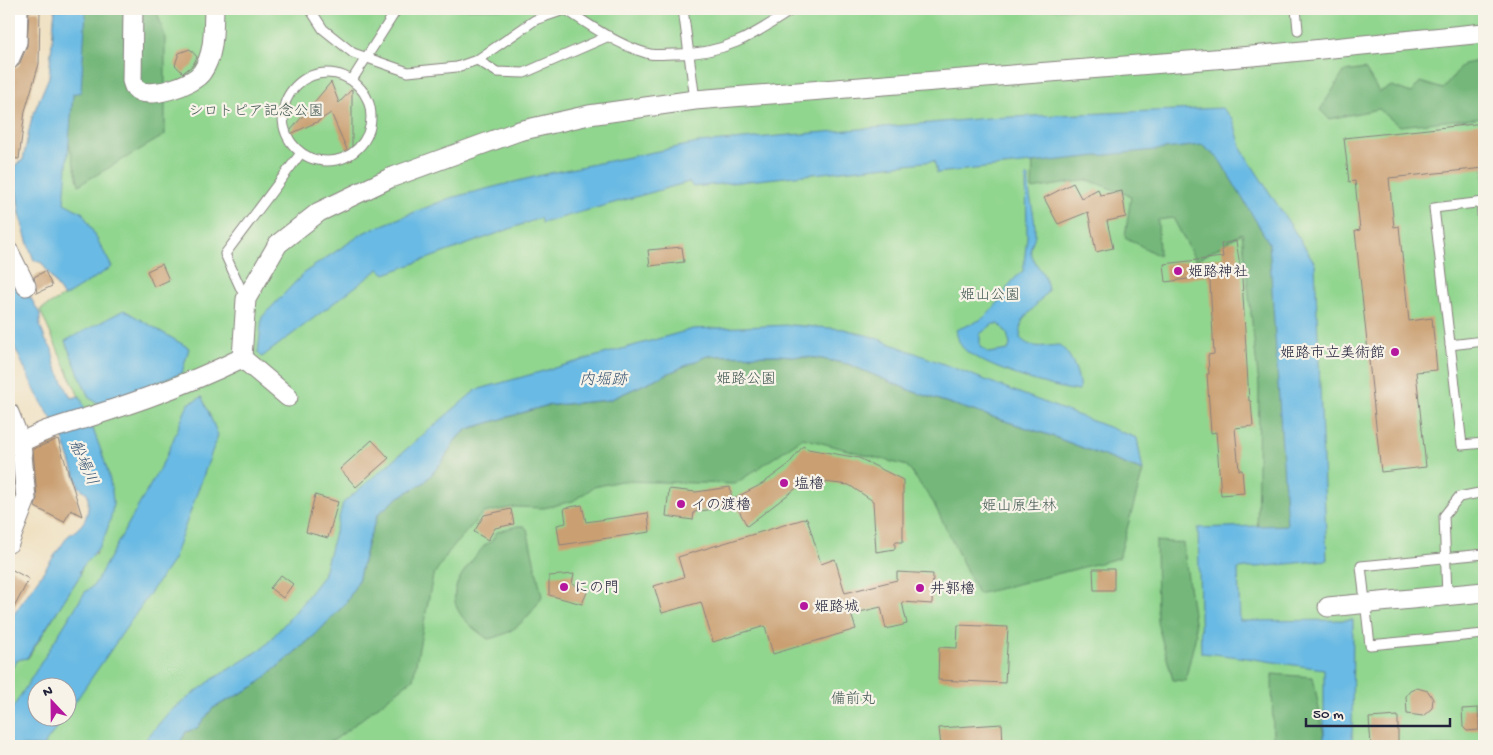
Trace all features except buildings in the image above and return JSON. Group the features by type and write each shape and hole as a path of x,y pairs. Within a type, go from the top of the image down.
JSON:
{"street":[{"path":"9,60 17,42 18,9"},
{"path":"133,9 132,81 135,88 142,92 162,92 184,86 201,74 212,53 214,9"},
{"path":"242,358 246,299 278,244 319,212 390,178 519,131 588,115 695,100 1242,57 1484,33"},
{"path":"9,252 26,286"},
{"path":"242,358 288,397"},
{"path":"15,444 46,430 196,380 242,358"},
{"path":"9,413 26,499 9,543"},
{"path":"1328,607 1484,592"}],"lane":[{"path":"310,9 323,29 353,52 365,58 408,72 457,68 477,60 535,20 566,9 609,36 647,54 689,54 716,50 755,33 793,9"},
{"path":"352,80 397,9"},
{"path":"683,9 695,100"},
{"path":"1296,9 1298,30"},
{"path":"477,60 497,72 524,73 609,36"},
{"path":"325,72 352,80 365,92 371,109 369,133 359,148 344,158 328,161 316,160 301,153 289,140 283,123 283,108 287,97 296,85 306,78 325,72"},
{"path":"246,299 225,254 301,153"},
{"path":"1484,236 1483,202 1434,208 1462,445 1484,443"},
{"path":"1450,346 1484,341"},
{"path":"1447,596 1444,516 1459,497 1484,492"},
{"path":"1484,554 1361,566 1370,645 1484,634"}],"green space":[{"name":"姫路公園","path":"55,9 1484,9 1484,746 9,746 9,673 18,659 28,658 79,576 85,559 96,554 113,504 108,478 92,426 40,310 64,296 42,263 34,260 18,202 15,165 23,160 32,117 49,77"},
{"path":"66,9 156,9 165,36 165,135 79,185 56,90"},
{"path":"1484,60 1484,117 1399,126 1379,109 1329,119 1320,110 1344,72 1365,69 1379,92 1392,86 1411,93 1420,82 1443,89 1463,64"},
{"path":"1201,136 1291,247 1310,539 1257,542 1259,386 1242,233 1196,261 1173,218 1158,220 1159,256 1125,237 1131,196 1088,180 1032,189 1033,154"},
{"name":"姫山原生林","path":"779,355 817,358 848,364 914,392 1049,435 1143,471 1119,558 978,594 933,502 907,466 803,438 735,484 621,481 594,487 573,501 544,508 515,507 483,513 450,550 433,576 413,679 336,739 322,746 178,746 186,732 197,728 213,708 255,686 315,635 346,603 358,581 368,541 378,514 399,497 425,482 442,462 456,439 468,429 545,406 609,400 707,356"},
{"path":"517,526 524,526 527,529 542,596 520,624 505,634 488,639 461,615 456,604 455,593 458,582 465,570 486,544 491,542 497,532"},
{"path":"1156,541 1183,543 1196,635 1185,681 1173,680 1157,622"},
{"path":"1484,642 1484,741 1481,738 1482,643"},
{"path":"1272,674 1313,677 1326,746 1273,746"}],"water":[{"path":"55,9 86,9 81,92 73,94 64,203 83,213 112,267 64,297 42,263 34,260 29,248 20,213 15,165 23,160 32,117 49,77"},
{"path":"1222,108 1233,119 1242,150 1315,263 1327,560 1238,569 1240,621 1353,620 1352,746 1324,746 1324,669 1201,653 1198,528 1287,525 1269,243 1219,159 1202,145 937,173 934,161 693,187 689,182 542,223 540,218 385,274 379,269 262,357 258,353 262,317 305,272 365,232 450,198 550,173 698,143 988,118"},
{"path":"1029,176 1029,190 1035,227 1031,253 1044,276 1048,291 1022,321 1020,338 1033,346 1059,345 1071,359 1077,372 1079,391 1052,386 1018,376 985,362 963,348 956,330 985,317 1013,280 1023,271 1027,237 1026,177","holes":["993,324 999,324 1007,333 1010,345 1008,350 989,353 980,347 980,334"]},
{"name":"船場川","path":"9,260 40,314 40,326 46,341 52,349 55,365 71,398 80,396 105,463 113,502 109,523 99,547 79,572 81,574 27,658 17,660 9,672 9,621 68,536 83,523 87,514 88,494 79,487 62,436 36,393 9,335"},
{"path":"124,310 189,348 182,373 100,404 89,398 65,341"},
{"name":"内堀跡","path":"790,325 844,329 873,337 1137,438 1143,471 1049,435 914,392 848,364 817,358 779,355 707,356 609,400 545,406 468,429 456,439 442,462 425,482 399,497 378,514 368,541 358,581 346,603 315,635 255,686 213,708 197,728 186,732 178,746 140,746 169,712 213,679 263,648 296,611 323,576 343,503 476,390 693,329"},
{"path":"202,397 218,435 173,560 78,698 78,678 31,678 85,592 94,585 166,457 188,404"},
{"path":"28,684 28,728 56,728 43,746 9,746 9,714"}],"place":[{"name":"姫路神社","path":"1178,271"},
{"name":"姫路市立美術館","path":"1395,352"},
{"name":"塩櫓","path":"784,483"},
{"name":"イの渡櫓","path":"681,504"},
{"name":"にの門","path":"564,587"},
{"name":"井郭櫓","path":"920,588"},
{"name":"姫路城","path":"804,606"}],"park label":[{"name":"シロトピア記念公園","path":"256,110"},
{"name":"姫山公園","path":"990,294"},
{"name":"備前丸","path":"853,698"}]}
